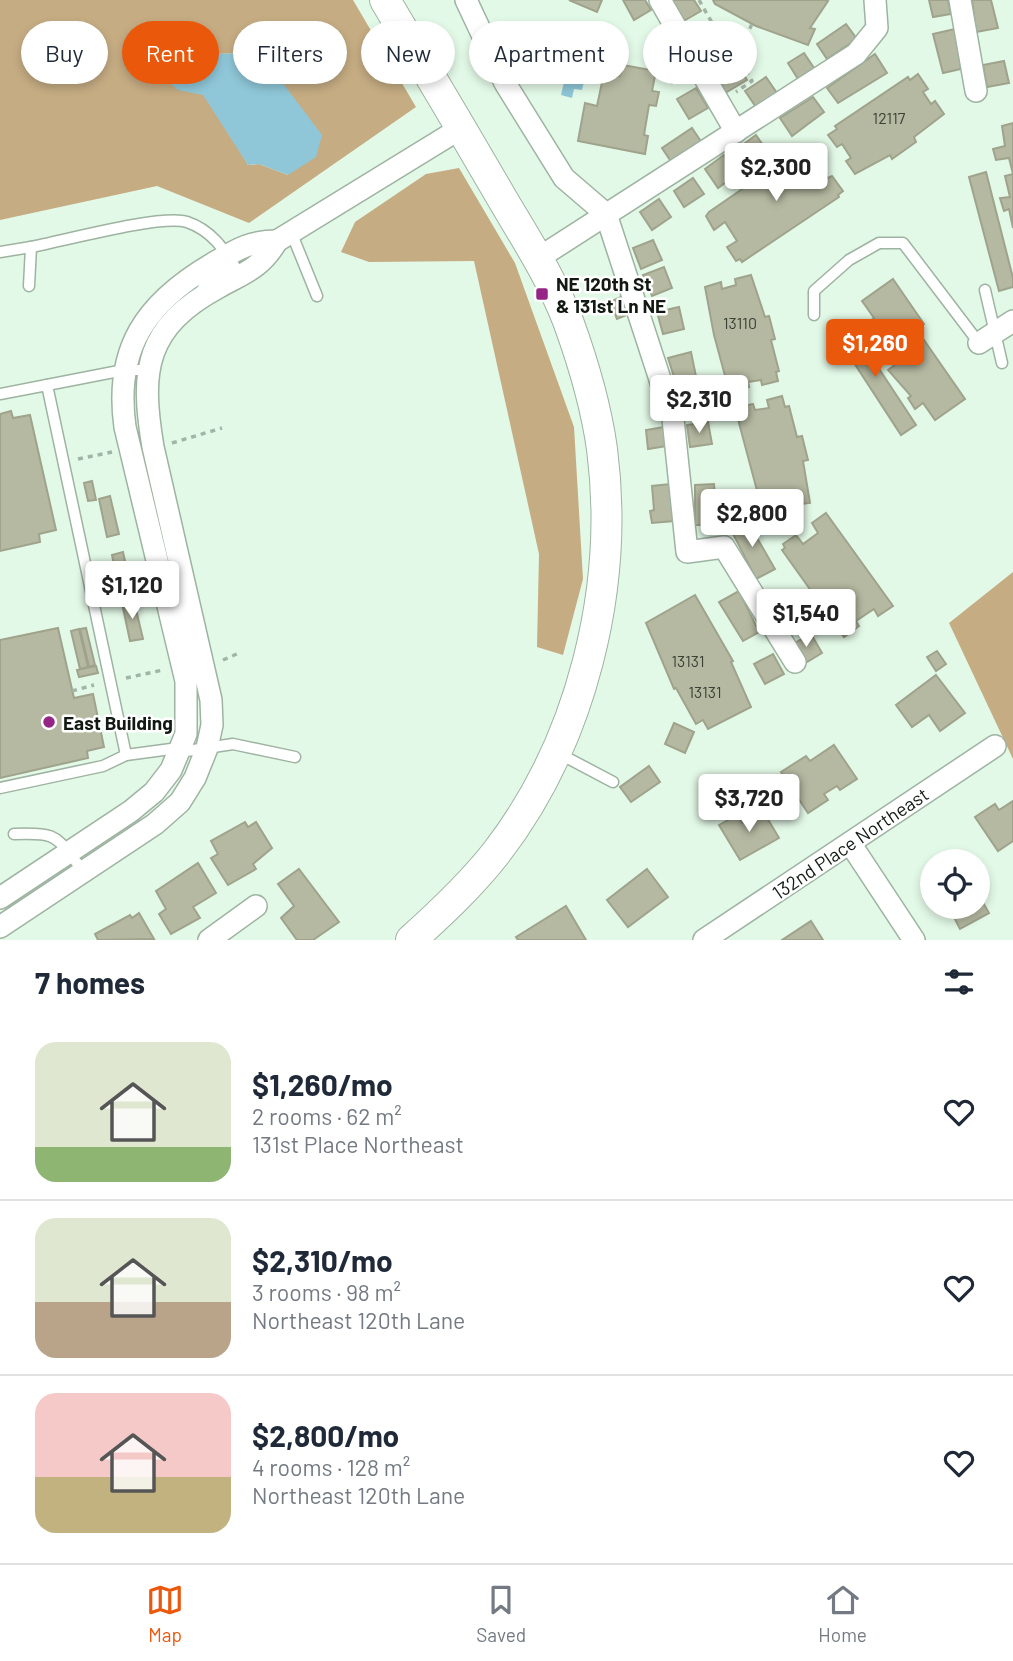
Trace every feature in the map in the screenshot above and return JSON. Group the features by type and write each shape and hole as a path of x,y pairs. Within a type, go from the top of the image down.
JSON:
{"street":[{"path":"385,0 537,259 567,319 589,387 602,447 606,497 605,560 598,616 580,687 556,752 531,799 496,853 452,903 411,940"},
{"path":"466,0 505,83 564,178 606,214 673,419 687,552 724,547 795,662"},
{"path":"660,0 736,132"},
{"path":"537,259 856,54 877,28 875,0"},
{"path":"960,0 976,91"},
{"path":"0,898 154,792 172,770 186,734 186,681 121,401 124,369 141,329 158,302 181,282 234,265 264,261 284,236 461,128"},
{"path":"0,928 155,824 180,802 195,778 207,748 212,725 211,700 153,447 146,406 147,370 157,342 173,321 234,265"},
{"path":"987,338 1013,321"},
{"name":"132nd Place Northeast","path":"704,940 995,746"},
{"path":"850,843 914,940"},
{"path":"209,940 256,906"}],"lane":[{"path":"0,253 161,222 186,222 215,238 234,265"},
{"path":"284,236 317,296"},
{"path":"814,315 814,290 849,260 879,243 903,243 987,338 1002,363"},
{"path":"29,286 31,247"},
{"path":"985,290 987,338"},
{"path":"0,394 124,369 147,370"},
{"path":"47,385 126,755"},
{"path":"0,788 103,766 126,755 170,749 180,752 233,744 295,757"},
{"path":"556,752 613,782"},
{"path":"14,834 47,833 62,843 84,871"}],"path":[{"path":"699,0 711,21"},
{"path":"718,102 747,84"},
{"path":"163,446 222,428"},
{"path":"62,463 123,449"},
{"path":"215,664 239,653"}],"shaded area":[{"path":"0,0 353,0 365,21 361,21 361,84 402,84 416,107 249,223 157,186 0,220","holes":["122,21 219,21 219,54 233,54 233,21 347,21 347,84 267,84 288,175 259,164 248,165 199,84 122,84"]},
{"path":"459,168 515,263 574,427 583,579 563,655 537,647 539,554 474,261 369,262 341,252 355,222 426,174"},
{"path":"1013,572 1013,759 949,623"}],"water":[{"path":"219,54 233,54 233,84 283,84 322,135 316,157 288,175 259,164 248,165 203,95 178,90 171,84 219,84"},
{"path":"564,84 583,84 582,90 574,89 572,98 561,95"}],"building":[{"path":"569,0 602,0 597,12"},
{"path":"623,0 645,0 651,10 634,20"},
{"path":"694,0 701,11 681,21 670,2"},
{"path":"713,0 828,1 810,28 815,29 808,45 757,26 757,21 747,21 715,4"},
{"path":"929,0 948,0 951,14 933,17"},
{"path":"972,0 991,0 998,28 976,32"},
{"path":"846,24 857,39 827,59 817,44"},
{"path":"955,29 961,69 943,73 933,34"},
{"path":"804,53 814,68 798,79 788,63"},
{"path":"875,54 887,73 838,103 827,88"},
{"path":"1004,61 1009,83 987,87 983,65"},
{"path":"629,66 643,69 643,84 653,84 652,91 659,92 656,106 649,105 644,135 648,136 645,154 578,141 585,103 597,106 602,84 629,84"},
{"path":"918,74 928,89 923,92 931,104 935,101 944,114 914,137 916,142 892,159 890,155 855,174 846,161 851,158 842,144 837,147 828,135 837,129 835,126 908,77 910,80"},
{"path":"766,77 777,93 756,107 745,91"},
{"path":"720,84 740,84 725,93"},
{"path":"696,88 708,108 689,119 677,99"},
{"path":"813,97 824,112 792,136 780,118"},
{"path":"1013,123 1013,174 1009,158 996,160 993,149 1005,146 1002,126"},
{"path":"692,128 702,143 672,163 662,148"},
{"path":"756,135 767,151 751,161 741,146"},
{"path":"806,145 811,145 823,163 819,165 828,178 832,176 843,191 839,197 742,262 740,259 736,261 727,247 737,241 725,222 714,230 706,216"},
{"path":"724,155 737,174 718,188 705,169"},
{"path":"986,172 1013,278 1013,287 999,291 969,177"},
{"path":"1013,174 1013,228 1009,209 1004,211 1000,198 1010,197 1005,176"},
{"path":"693,178 704,194 684,207 674,191"},
{"path":"659,199 671,217 652,230 640,212"},
{"path":"653,240 662,260 641,269 633,248"},
{"path":"664,267 672,288 652,296 643,275"},
{"path":"751,275 765,317 769,316 775,339 771,340 779,371 776,372 778,381 762,385 761,380 748,382 749,387 732,392 714,335 705,287 721,282 722,289 736,285 735,279"},
{"path":"893,279 924,324 917,330 965,399 935,420 923,403 915,409 908,398 911,396 888,370 896,364 884,347 891,343 881,329 870,336 863,326 874,318 862,301"},
{"path":"627,294 634,312 617,319 610,302"},
{"path":"679,307 684,329 663,334 657,312"},
{"path":"849,323 916,425 901,435 834,332"},
{"path":"691,352 699,391 680,396 668,358"},
{"path":"782,396 785,407 789,406 797,437 802,436 808,460 803,461 810,503 780,503 780,508 763,513 735,408 753,404 755,410 769,408 767,400"},
{"path":"11,411 13,418 30,415 56,530 39,534 40,542 0,551 0,414"},
{"path":"708,422 712,444 690,447 687,425"},
{"path":"664,427 667,446 648,449 646,430"},
{"path":"92,481 96,500 88,501 84,483"},
{"path":"670,484 674,521 652,523 652,486"},
{"path":"714,484 717,525 695,525 695,485"},
{"path":"110,496 119,534 107,537 99,499"},
{"path":"826,513 893,606 878,616 874,609 856,621 859,626 844,637 782,550 785,548 783,544 796,535 803,544 818,533 812,523"},
{"path":"746,519 775,569 756,579 730,528"},
{"path":"123,552 130,583 118,585 112,555"},
{"path":"739,591 759,632 743,641 719,602"},
{"path":"785,592 807,626 787,637 769,601"},
{"path":"695,595 733,661 731,662 751,707 708,729 703,720 696,724 676,688 674,689 646,623"},
{"path":"134,601 143,639 130,641 122,603"},
{"name":"East Building","path":"58,628 74,698 93,694 104,747 87,751 88,758 0,778 0,640"},
{"path":"86,628 95,665 89,667 80,629"},
{"path":"79,629 88,667 80,669 71,631"},
{"path":"811,634 822,653 802,665 791,645"},
{"path":"937,651 946,664 936,671 927,657"},
{"path":"773,654 784,674 765,684 754,664"},
{"path":"96,666 98,673 79,677 77,670"},
{"path":"936,675 965,713 940,731 929,715 912,727 896,705"},
{"path":"674,723 694,732 685,753 665,744"},
{"path":"834,745 857,779 840,790 837,786 824,794 828,800 808,813 781,772 806,756 810,761"},
{"path":"649,766 660,782 631,802 620,787"},
{"path":"1013,801 1013,841 998,851 975,817 995,804 999,810"},
{"path":"763,811 779,838 740,860 719,825 737,815 742,823"},
{"path":"245,822 248,827 256,822 272,848 253,864 256,869 228,885 211,858 218,854 211,841"},
{"path":"198,863 216,893 193,907 200,918 171,934 159,914 166,909 156,891"},
{"path":"299,869 339,922 313,940 297,940 281,918 294,906 278,884"},
{"path":"647,869 668,897 628,927 607,900"},
{"path":"566,906 586,940 518,940 516,937"},
{"path":"139,913 154,939 98,940 95,934"},
{"path":"955,919 978,919 960,929"},
{"path":"811,921 823,940 782,940"}],"place":[{"name":"NE 120th St & 131st Ln NE","path":"542,294"},
{"name":"East Building","path":"49,722"}]}
